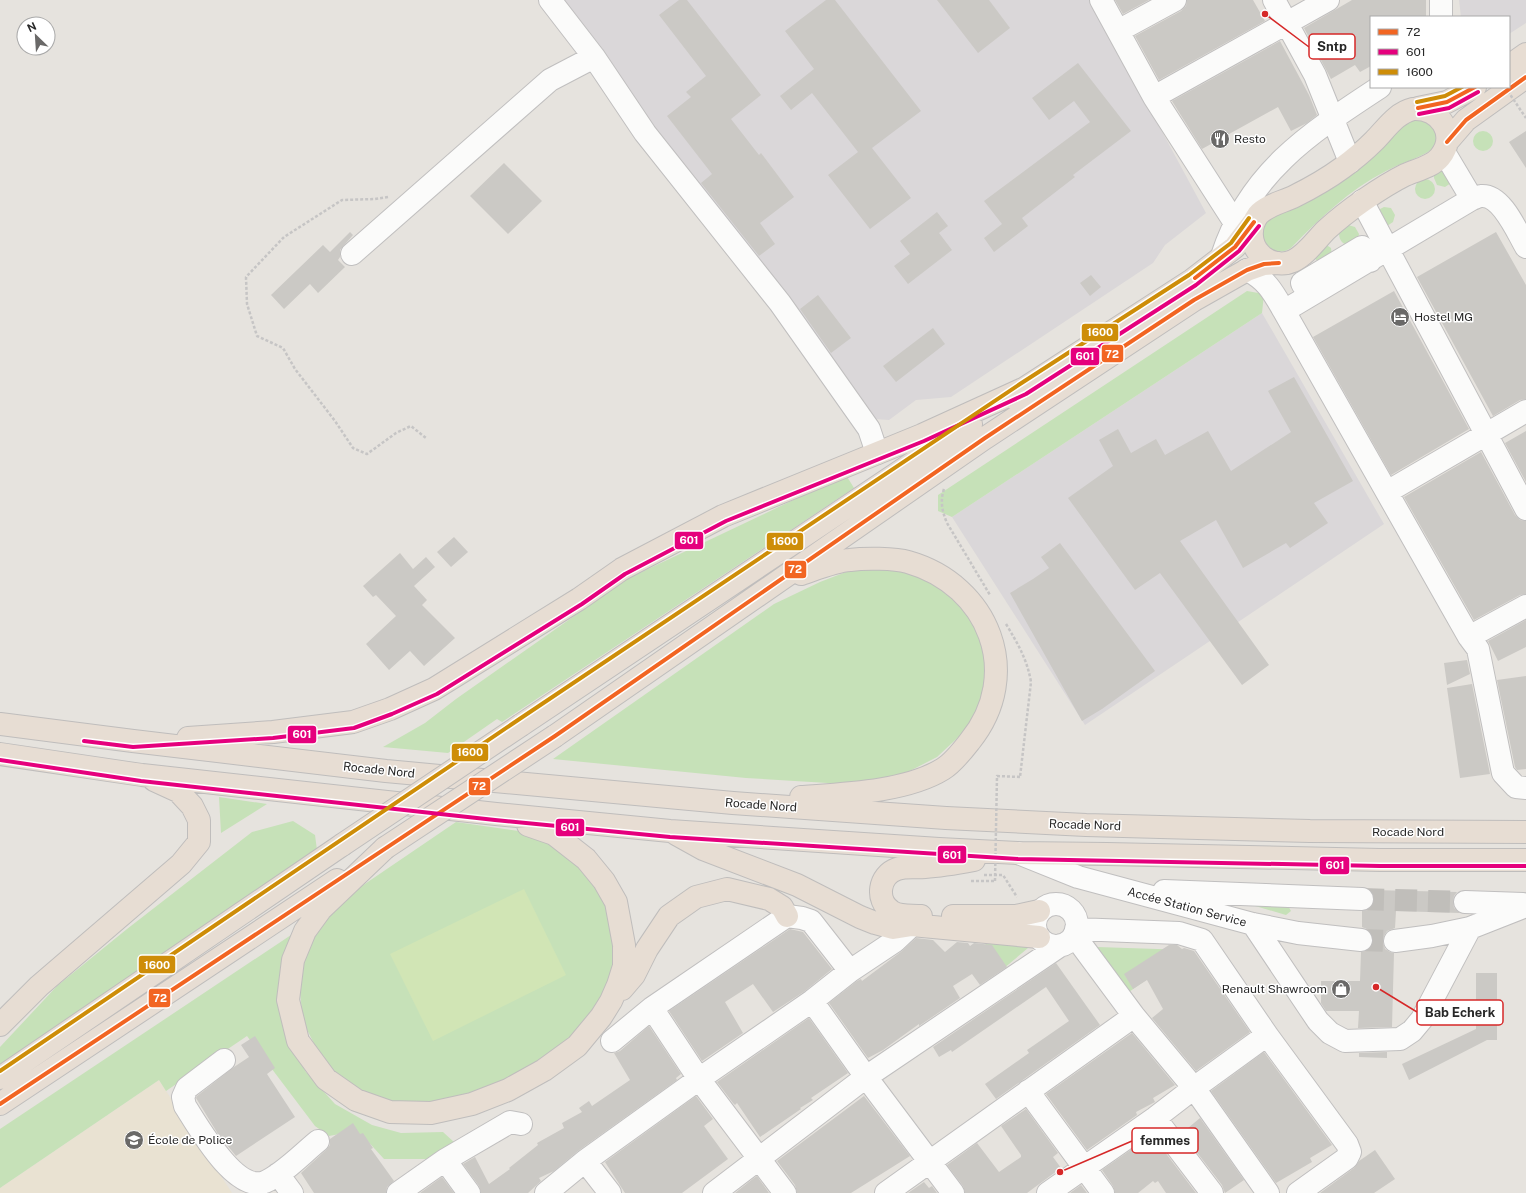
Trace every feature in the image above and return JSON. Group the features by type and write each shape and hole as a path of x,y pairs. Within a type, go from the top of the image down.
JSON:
{"highway":[{"path":"1510,65 1526,54"},
{"path":"1510,87 1526,77"},
{"path":"0,1078 521,724 1023,390 1192,280 1235,246 1244,223 1267,208 1310,188 1350,162 1372,143 1399,115 1408,110 1447,102 1469,88"},
{"path":"0,1104 555,736 985,438 1194,300 1247,270 1264,264 1289,263 1298,258 1331,226 1362,201 1393,182 1434,163 1466,120 1500,93"},
{"path":"1418,108 1432,112 1440,119 1447,132 1445,147"},
{"path":"1244,223 1252,237 1257,251 1264,258 1279,263"},
{"path":"133,741 273,732 324,726 353,722 390,709 434,689 579,599 622,569 724,516 922,435 1023,390"},
{"path":"733,803 872,791 919,781 943,769 965,747 980,729 990,709 996,670 991,637 978,611 969,598 942,576 907,562 887,560 850,560 784,578"},
{"name":"Rocade Nord","path":"0,724 386,771 733,803 946,818 1086,825 1310,831 1526,832"},
{"path":"0,754 142,775 496,814 670,831 1018,853 1380,860 1526,860"},
{"path":"0,1025 55,972 182,864 199,842 199,820 192,806 178,791 142,775"},
{"path":"385,848 321,909 305,931 293,960 288,1000 298,1041 326,1079 356,1100 390,1112 431,1113 472,1104 508,1090 544,1070 577,1046 602,1017 611,1001 624,966 624,945 616,902 607,886 586,860 554,834 496,814"},
{"path":"670,831 703,849 797,885 875,923 893,928 912,925 1039,937"},
{"path":"1018,853 940,866 898,869 886,876 881,888 881,894 886,907 891,911 903,915 1006,917 1033,913"},
{"path":"611,1001 634,975 647,949 669,916 696,897 727,890 769,898 782,907 788,916"}],"street":[{"path":"550,0 594,57 645,133 780,303 869,429 877,453"},
{"path":"1101,0 1154,97 1244,223"},
{"path":"1118,31 1175,0"},
{"path":"1274,0 1315,75 1350,162"},
{"path":"1154,97 1328,0"},
{"path":"1441,0 1442,16"},
{"path":"352,254 550,80 594,57"},
{"path":"1244,223 1247,202 1260,182 1276,164 1313,132 1379,88"},
{"path":"1500,93 1522,92 1526,89"},
{"path":"1445,147 1468,202"},
{"path":"1284,311 1468,202 1482,196 1496,201 1501,206 1526,247"},
{"path":"1362,201 1387,251 1526,509"},
{"path":"1247,270 1256,275 1270,287 1469,637 1478,649 1503,773 1516,787 1526,788"},
{"path":"1387,492 1526,411"},
{"path":"1469,637 1526,606"},
{"name":"Accée Station Service","path":"1018,853 1078,877 1254,924 1298,933 1361,940"},
{"path":"1121,889 1362,899"},
{"path":"1465,902 1526,905"},
{"path":"714,1193 866,1077 1070,936 1075,916 1071,910 1065,906 1051,904 1033,913 1036,917 1036,931 1039,937 1049,944 1070,936 1179,933 1202,940 1267,1035 1347,1144 1350,1152 1346,1158 1298,1193"},
{"path":"1395,941 1432,936 1470,928 1526,905"},
{"path":"612,1041 652,1008 788,916 802,918 811,922 850,972"},
{"path":"1254,924 1318,1021 1330,1033 1345,1041 1400,1039 1412,1031 1422,1019 1470,928"},
{"path":"546,1193 585,1161 895,941 912,925"},
{"path":"1070,936 1194,1088 1268,1193"},
{"path":"812,1001 866,1077 953,1193"},
{"path":"652,1008 699,1079 784,1193"},
{"path":"886,1193 1134,1016"},
{"path":"1048,1193 1155,1118 1267,1035"},
{"path":"224,1060 187,1088 183,1097 185,1106 219,1156 231,1170 254,1184 266,1183 292,1193"},
{"path":"1028,1091 1103,1193"},
{"path":"1155,1118 1212,1193"},
{"path":"398,1193 445,1160 510,1122 521,1124"},
{"path":"266,1183 318,1141"},
{"path":"445,1160 469,1193"},
{"path":"585,1161 610,1193"}],"path":[{"path":"1500,93 1526,118"},
{"path":"389,196 376,199 342,200 284,237 246,277 247,304 257,336 283,348 295,369 335,421 353,448 367,454 396,433 411,426 426,438"},
{"path":"947,484 942,500 943,512 947,523 993,601"},
{"path":"995,881 997,776 1020,777 1031,682 1029,668 1024,654 1005,620"},
{"path":"1003,875 1033,913"}],"shaded area":[{"path":"563,0 1091,0 1206,213 1165,245 1153,263 951,397 916,400 889,420 875,419 707,202"},
{"path":"1459,0 1526,0 1526,23 1510,33 1510,16 1461,16"},
{"path":"1262,313 1384,524 1085,725 952,517"},
{"name":"École de Police","path":"159,1080 232,1193 0,1193 0,1188"}],"green space":[{"path":"1416,118 1433,124 1436,131 1436,141 1431,150 1386,171 1347,196 1324,215 1291,248 1283,251 1276,251 1263,241 1263,227 1272,217 1295,208 1349,176 1382,149 1404,125"},
{"path":"1483,131 1490,134 1493,141 1490,148 1483,151 1476,148 1473,141 1476,134"},
{"path":"1442,167 1451,183 1445,187 1437,185 1434,178 1434,174"},
{"path":"1425,179 1432,182 1435,189 1432,196 1425,199 1418,196 1415,189 1418,182"},
{"path":"1384,207 1391,208 1395,215 1393,222 1387,226 1378,210"},
{"path":"1348,225 1355,227 1359,234 1358,238 1346,245 1339,237 1339,232"},
{"path":"1325,244 1331,248 1332,256 1320,263 1314,258"},
{"path":"1247,291 1264,294 1262,313 952,517 938,511 938,495"},
{"path":"846,475 854,488 502,722 497,719 448,753 383,747 425,723 456,699 627,579"},
{"path":"859,567 896,567 948,589 972,618 982,639 988,671 983,701 966,730 937,757 900,776 844,784 746,778 553,759 774,604 820,582"},
{"path":"219,797 267,804 221,833"},
{"path":"293,821 315,835 317,850 0,1069 0,1047 57,986 127,929 252,832"},
{"path":"456,822 526,832 539,836 584,866 611,913 616,964 607,988 580,1030 548,1057 506,1080 476,1092 432,1103 391,1101 364,1092 339,1076 321,1057 303,1022 299,982 307,948 327,919 356,890"},
{"path":"524,889 566,975 433,1041 390,954"},
{"path":"1287,904 1291,911 1286,915 1252,905"},
{"path":"294,933 288,1039 306,1072 335,1104 372,1125 401,1133 443,1132 455,1143 430,1159 384,1159 363,1136 345,1133 329,1136 315,1126 247,1036 166,1091 159,1080 0,1188 0,1129"},
{"path":"980,937 1034,943 1003,969"},
{"path":"1097,947 1188,950 1129,992"}],"building":[{"path":"679,0 687,0 761,95 731,119 759,155 761,153 794,197 760,223 775,244 759,256 701,183 712,174 667,116 691,97 686,92 706,76 659,15"},
{"path":"826,0 835,0 921,111 872,148 911,198 870,229 828,175 858,152 812,93 791,110 780,96 814,69 785,31"},
{"path":"937,0 989,0 1010,28 978,53"},
{"path":"1115,0 1149,0 1123,14"},
{"path":"1187,0 1253,0 1265,21 1159,80 1135,36 1181,11 1186,6"},
{"path":"1352,0 1426,0 1426,16 1370,16 1370,67 1360,72 1355,65 1331,79 1304,28"},
{"path":"1280,41 1309,95 1317,115 1307,123 1291,131 1278,107 1202,149 1172,101"},
{"path":"1078,63 1131,131 1073,175 1075,177 1022,218 1028,226 994,252 984,238 1002,224 984,201 1090,122 1074,101 1049,120 1032,98"},
{"path":"1526,131 1526,168 1509,142"},
{"path":"504,163 542,201 508,234 470,196"},
{"path":"937,212 948,226 939,233 952,250 908,284 894,266 910,254 900,241"},
{"path":"350,232 353,235 340,250 340,257 338,260 345,267 318,293 310,284 284,309 271,295 323,245 330,252"},
{"path":"1496,232 1526,285 1526,399 1520,400 1493,416 1417,277"},
{"path":"1091,275 1101,287 1090,296 1080,283"},
{"path":"1394,291 1469,429 1391,475 1313,337"},
{"path":"818,295 851,338 831,353 800,309"},
{"path":"933,328 945,344 896,382 883,366"},
{"path":"1294,377 1353,481 1314,503 1328,523 1290,548 1286,543 1243,568 1216,520 1180,541 1269,665 1242,685 1160,573 1135,590 1068,498 1113,466 1099,440 1118,429 1131,453 1156,439 1165,455 1208,431 1231,471 1291,432 1268,391"},
{"path":"1526,431 1526,482 1505,443"},
{"path":"1481,452 1515,515 1520,520 1526,521 1526,594 1520,595 1474,620 1404,497"},
{"path":"454,537 468,552 451,567 437,552"},
{"path":"1060,543 1155,671 1102,709 1082,721 1010,593 1049,568 1041,557"},
{"path":"400,553 413,569 426,557 435,567 414,586 427,600 422,605 455,638 424,666 410,651 389,670 366,644 396,616 376,595 373,597 363,586"},
{"path":"1526,620 1526,647 1498,661 1488,641"},
{"path":"1467,660 1470,674 1447,685 1444,663"},
{"path":"1526,676 1526,769 1517,770 1515,767 1497,680"},
{"path":"1472,684 1490,774 1460,778 1447,688"},
{"path":"1370,890 1457,892 1454,896 1453,902 1454,908 1460,913 1396,911 1395,928 1387,931 1383,942 1385,949 1394,953 1392,1027 1358,1028 1359,1011 1326,1011 1321,1003 1321,981 1360,981 1361,952 1371,948 1373,941 1369,930 1362,927 1362,911 1368,910 1372,906 1374,900 1373,894"},
{"path":"790,929 803,932 832,969 805,991 773,1012 753,984 725,1002 743,1033 702,1061 669,1011"},
{"path":"916,938 933,940 945,952 957,942 968,943 970,946 974,943 992,945 1007,967 980,985 972,974 953,986 960,998 919,1026 919,1024 883,1050 868,1058 829,1003 857,981 861,979 862,981 902,951"},
{"path":"1169,945 1177,945 1182,949 1184,948 1194,951 1250,1032 1196,1071 1152,1018 1163,1009 1147,980 1133,989 1124,974"},
{"path":"1056,963 1100,1025 996,1099 985,1084 1029,1053 1027,1050 1069,1021 1046,987 952,1052 951,1050 939,1057 933,1047"},
{"path":"1476,973 1497,973 1497,1040 1487,1040 1409,1080 1402,1064 1476,1029"},
{"path":"809,1018 848,1073 811,1098 813,1100 760,1137 737,1103 735,1105 733,1103 717,1082"},
{"path":"649,1026 681,1074 676,1078 677,1080 578,1151 554,1171 539,1178 541,1181 528,1193 481,1193 479,1186 463,1164 475,1157 489,1184 510,1169 509,1168 538,1145 537,1143 564,1128 562,1123 582,1112 579,1108 589,1101 592,1106 630,1080 614,1053 620,1051"},
{"path":"1132,1033 1175,1085 1153,1098 1155,1102 1136,1112 1137,1115 1087,1150 1046,1094"},
{"path":"255,1036 275,1068 267,1074 295,1117 236,1156 218,1134 196,1098 234,1067 249,1057 241,1045"},
{"path":"1264,1052 1332,1145 1310,1158 1312,1162 1276,1183 1211,1091"},
{"path":"1387,1052 1387,1058 1359,1057 1359,1053"},
{"path":"696,1096 713,1119 704,1126 728,1159 682,1193 625,1193 605,1162"},
{"path":"864,1096 910,1156 851,1193 797,1193 795,1185 777,1161"},
{"path":"1026,1109 1058,1153 1053,1157 1061,1168 1027,1193 965,1193 963,1186 947,1165 977,1143 999,1172 1021,1157 1001,1126"},
{"path":"1200,1118 1244,1180 1225,1193 1222,1185 1182,1133"},
{"path":"353,1123 360,1134 363,1133 373,1148 371,1149 394,1181 387,1187 386,1193 314,1193 301,1173 326,1150 330,1145 330,1139"},
{"path":"1152,1135 1196,1193 1166,1193 1158,1181 1155,1183 1153,1181 1138,1193 1115,1193 1113,1186 1102,1170"},
{"path":"1375,1150 1395,1179 1374,1193 1320,1193 1354,1168 1359,1161"},
{"path":"757,1176 769,1193 735,1193 754,1178"},
{"path":"442,1177 454,1193 420,1193"},
{"path":"924,1182 929,1188 932,1186 937,1193 908,1193"},
{"path":"1081,1185 1087,1193 1070,1193"}],"tunnel":[{"path":"1362,899 1465,902"},
{"path":"1361,940 1395,941"}],"transit line":[{"name":"72","path":"1447,142 1466,120 1526,77"},
{"name":"1600","path":"1417,102 1445,96 1460,88"},
{"name":"72","path":"1418,108 1447,102 1473,88"},
{"name":"601","path":"1419,114 1449,108 1478,92"},
{"name":"1600","path":"0,1071 518,720 1020,384 1189,275 1231,243 1249,218"},
{"name":"72","path":"1195,278 1235,247 1254,222"},
{"name":"601","path":"84,741 133,747 273,738 354,728 392,714 437,694 582,604 625,574 726,521 924,441 1026,394 1196,285 1239,251 1259,226"},
{"name":"72","path":"0,1104 555,736 985,438 1194,300 1247,270 1264,264 1279,263"},
{"name":"601","path":"0,760 141,781 495,820 670,837 1018,859 1380,866 1526,866"}],"place":[{"name":"Sntp","path":"1265,14"},
{"name":"Resto","path":"1220,139"},
{"name":"Hostel MG","path":"1400,317"},
{"name":"Bab Echerk","path":"1376,987"},
{"name":"Renault Shawroom","path":"1341,989"},
{"name":"École de Police","path":"134,1140"},
{"name":"femmes","path":"1060,1172"}]}
